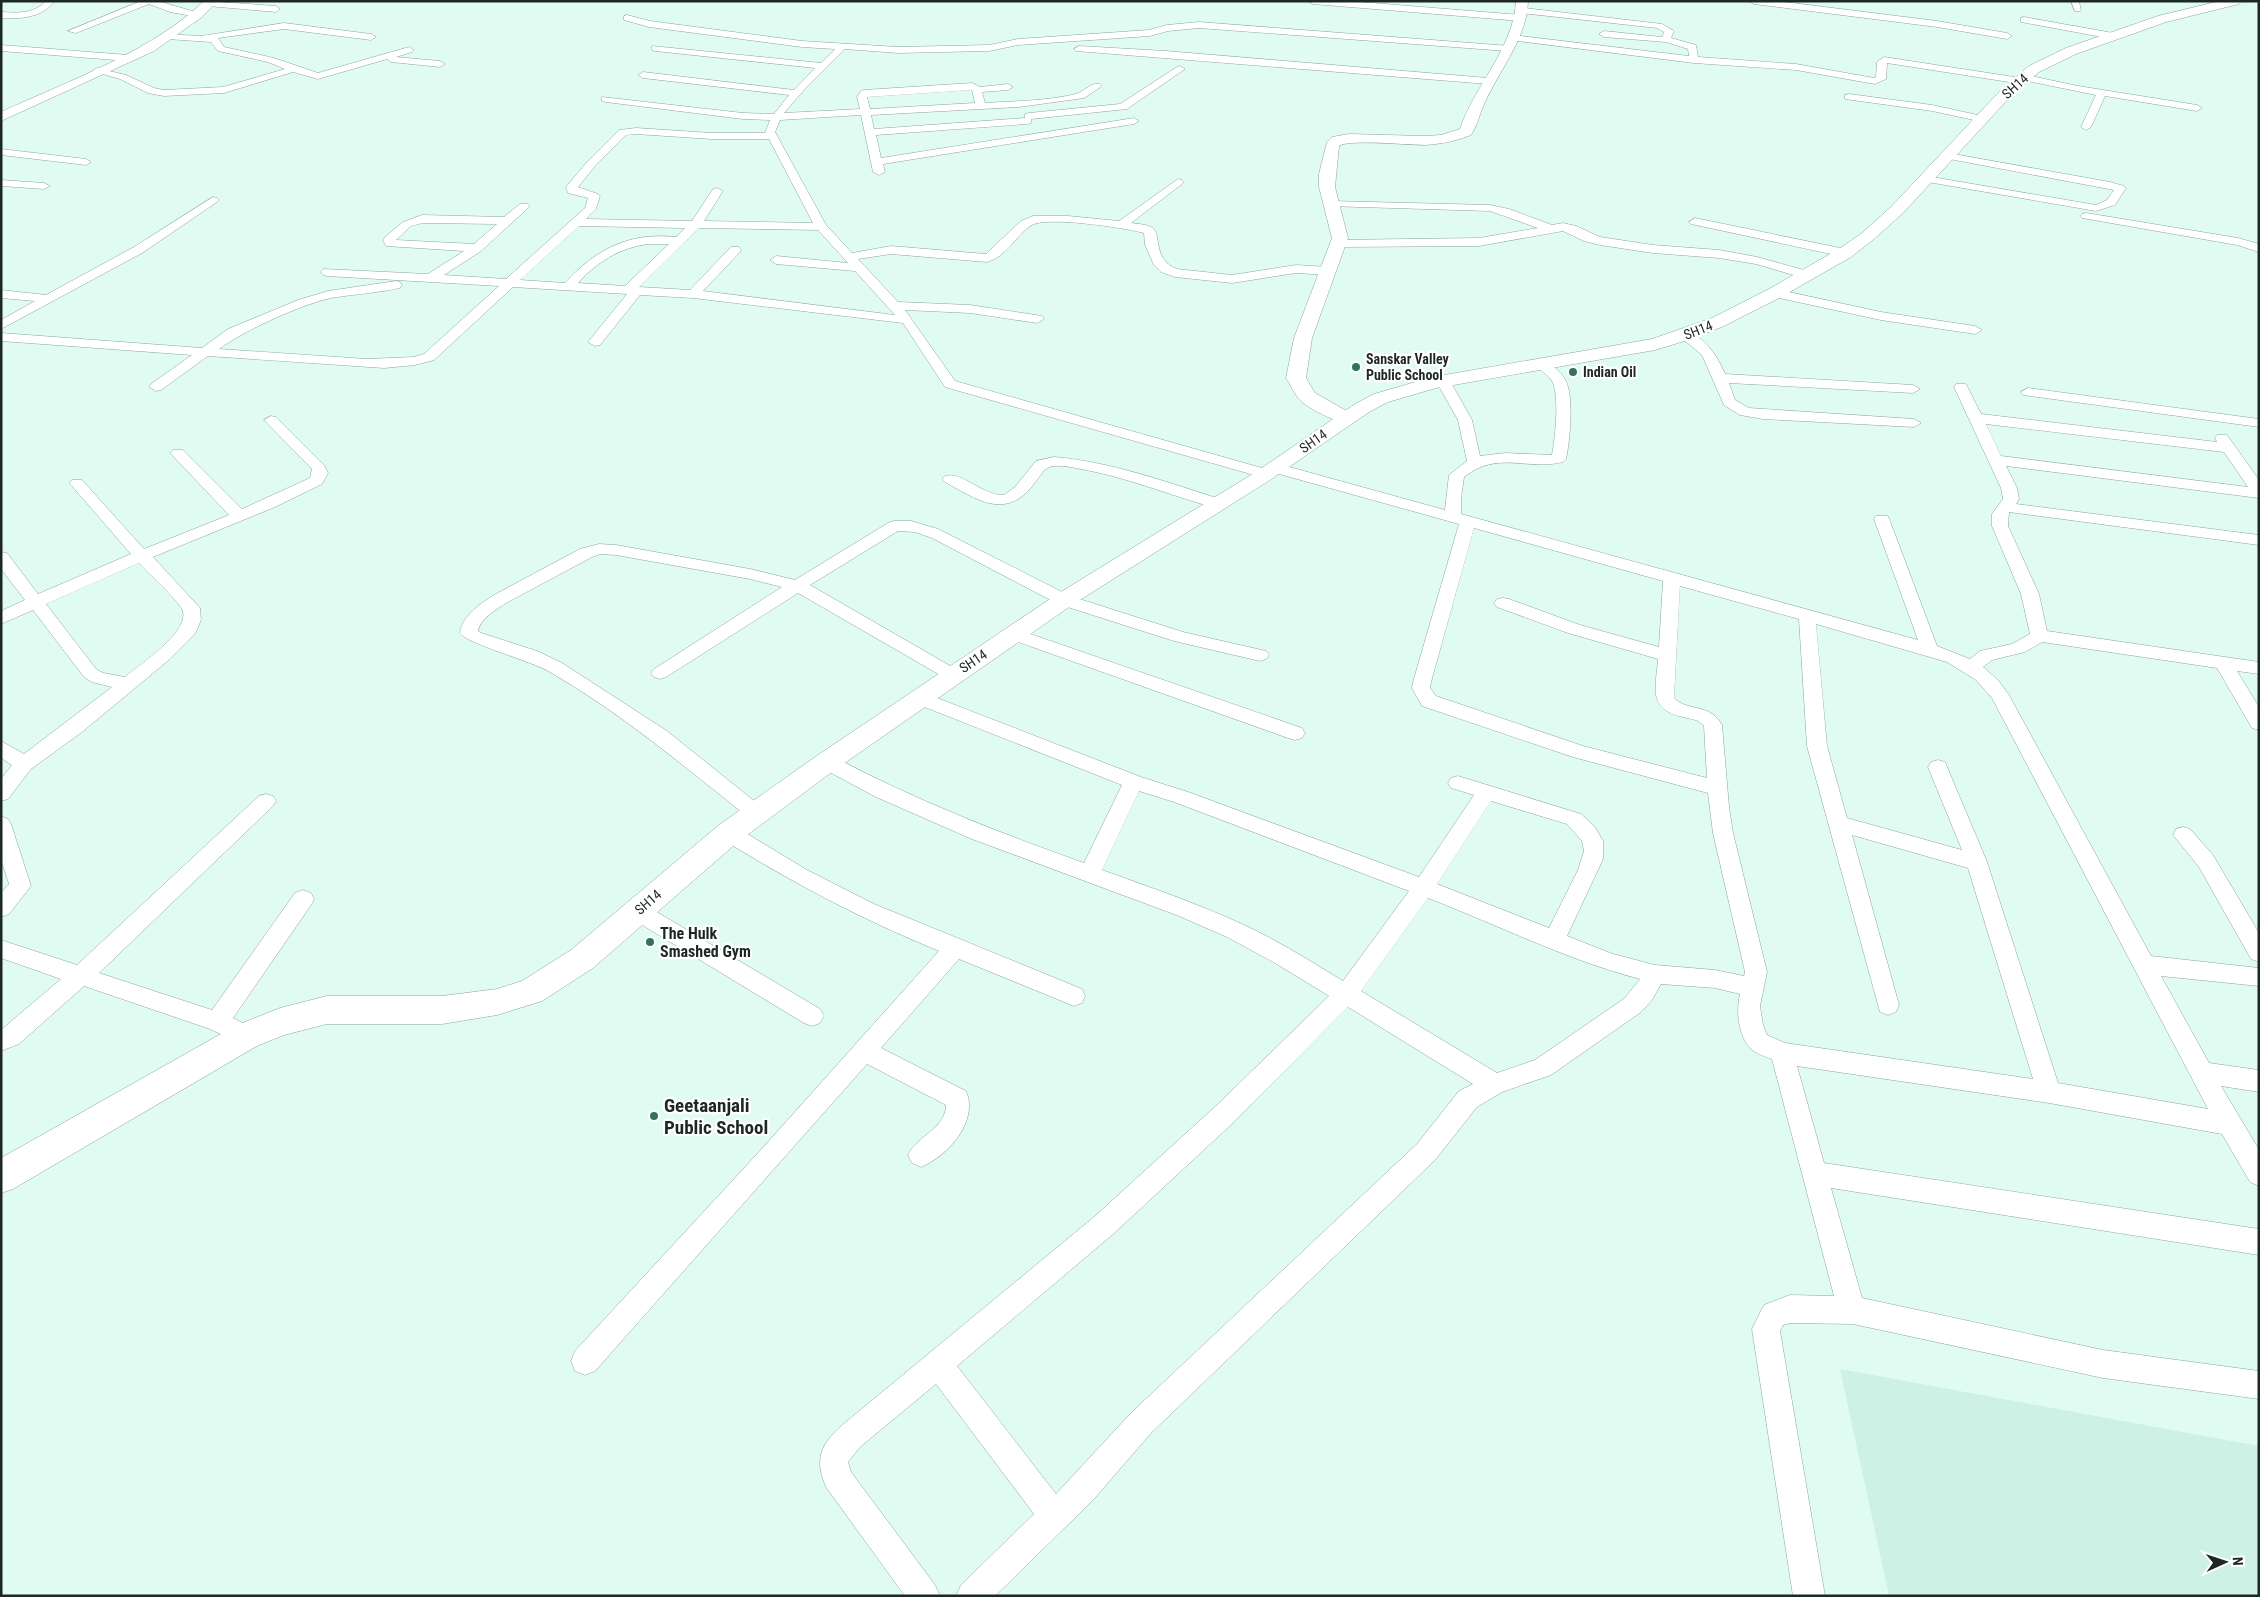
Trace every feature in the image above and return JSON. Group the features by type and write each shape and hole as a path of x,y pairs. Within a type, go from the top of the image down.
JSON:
{"main road":[{"name":"SH14","path":"1,1177 246,1036 280,1022 327,1010 442,1010 497,1002 531,992 557,977 582,959 729,833 919,697 1064,600 1220,504 1345,418 1381,398 1443,381 1542,365 1646,345 1685,335 1718,322 1775,293 1845,253 1868,236 1922,187 2005,94 2024,80 2034,69 2044,63 2113,36 2162,19 2235,1"},
{"path":"1,117 128,58 167,36 198,14 209,2"},
{"path":"1345,418 1308,397 1296,378 1302,339 1328,271 1337,253 1339,243 1327,187 1327,174 1332,146 1337,140 1349,138 1431,139 1459,136 1466,132 1488,81 1510,43 1521,7"}],"street":[{"path":"1,15 33,14 45,8 51,1"},
{"path":"73,31 149,1 173,10 198,14"},
{"path":"1313,1 1521,7 1664,27 1669,31 1666,39"},
{"path":"1754,1 1937,24 2007,36"},
{"path":"209,2 276,9"},
{"path":"627,18 649,24 802,44 842,47 898,50 1041,47 1158,53 1488,81"},
{"path":"2024,20 2113,36"},
{"path":"989,48 1023,42 1150,33 1167,28 1199,25 1510,43 1752,66 1796,67 1875,81 1881,79 1882,62 1889,60 2197,108"},
{"path":"202,38 284,26 372,37"},
{"path":"1604,34 1666,39 1692,47 1694,60"},
{"path":"167,36 214,40 221,49 271,60 307,74 325,75 409,50"},
{"path":"842,47 776,117 772,122 770,132 821,227 907,320 950,384 1270,471 1460,519 1930,650 1954,657 1973,667 1990,682 2000,695 2229,1124 2259,1174"},
{"path":"1,48 128,58"},
{"path":"655,48 824,66"},
{"path":"382,58 440,64"},
{"path":"97,71 123,76 151,91 164,93 224,90 294,69"},
{"path":"870,132 1026,119 1123,107 1180,69"},
{"path":"642,75 797,93"},
{"path":"980,106 975,86 967,85 864,93 862,97 878,167 933,153 1134,121"},
{"path":"606,99 743,116 776,117 1019,104 1080,96 1097,86"},
{"path":"977,90 1008,87"},
{"path":"2086,127 2102,93"},
{"path":"1849,97 1932,108 1982,119"},
{"path":"1019,104 1031,133 1048,146"},
{"path":"1,337 204,352 381,362 420,360 428,357 590,209 594,196 572,191 572,187 591,164 623,132 636,130 683,135 772,136"},
{"path":"1,152 86,162"},
{"path":"933,153 939,165"},
{"path":"1922,187 2096,208 2114,203 2120,188 1948,156"},
{"path":"1122,225 1178,182"},
{"path":"1,183 44,186"},
{"path":"595,342 632,290 696,224 717,191"},
{"path":"1945,194 2140,224 2247,244 2259,248"},
{"path":"1,325 138,250 213,200"},
{"path":"1331,204 1490,208 1504,211 1530,222 1551,228 1572,229 1588,238 1600,241 1653,249 1719,254 1757,261 1807,274"},
{"path":"436,277 477,248 524,206"},
{"path":"477,248 396,244 390,243 390,240 414,220 436,218 507,221"},
{"path":"849,256 891,250 987,258 993,256 1029,220 1035,219 1086,221 1148,230 1151,233 1151,245 1158,262 1165,269 1175,273 1232,279 1296,269 1328,271"},
{"path":"576,222 821,227"},
{"path":"1696,222 1845,253"},
{"path":"1339,243 1479,242 1551,228"},
{"path":"569,286 599,257 618,248 652,239 678,241"},
{"path":"396,265 410,245"},
{"path":"693,294 735,250"},
{"path":"776,260 860,268"},
{"path":"327,272 396,265 436,277"},
{"path":"156,387 233,332 303,303 350,290 436,277 693,294 907,320"},
{"path":"1775,293 1881,316 1975,330"},
{"path":"1,294 48,299"},
{"path":"893,306 970,309 1037,319"},
{"path":"1685,335 1707,352 1729,402 1745,412 1763,415 1914,423"},
{"path":"1542,365 1558,381 1561,390 1563,414 1558,459 1496,458 1474,461 1457,475 1453,498 1460,519 1421,688 1429,701 1453,711 1580,752 1718,788"},
{"path":"1720,378 1913,389"},
{"path":"1443,381 1465,420 1474,461"},
{"path":"1961,386 2009,488 2011,499 2000,514 2000,526 2030,594 2039,636"},
{"path":"2028,392 2208,418 2259,423"},
{"path":"1976,418 2229,448"},
{"path":"2208,418 2259,492"},
{"path":"1,618 317,481 320,473 319,468 271,420"},
{"path":"178,453 239,516"},
{"path":"1996,460 2259,492"},
{"path":"950,479 991,498 1001,500 1012,498 1041,464 1047,461 1066,461 1126,475 1220,504"},
{"path":"1,794 24,764 50,746 128,684 186,634 192,620 192,608 142,556 77,483"},
{"path":"2006,507 2259,540"},
{"path":"1882,520 1930,650"},
{"path":"660,673 711,639 894,526 906,525 920,527 938,535 1064,600 1180,637 1260,655"},
{"path":"756,813 696,763 617,706 556,667 531,655 476,637 469,633 470,625 487,608 500,599 586,553 599,549 616,550 708,566 778,580 798,586 953,675"},
{"path":"1,557 90,673 98,678 128,684"},
{"path":"1672,578 1666,702 1676,708 1706,715 1714,725 1718,788 1724,833 1756,972 1749,1006 1751,1026 1759,1042 1782,1053 2049,1092 2229,1124"},
{"path":"1503,603 1545,620 1600,638 1667,655"},
{"path":"1807,615 1817,746 1888,1005"},
{"path":"1012,634 1295,733"},
{"path":"1973,667 1980,658 1991,652 2012,650 2027,645 2039,636 2259,668"},
{"path":"2223,663 2259,723"},
{"path":"919,697 1134,782 1181,797 1496,915 1613,963 1655,974 1715,979 1753,988"},
{"path":"1,748 24,764"},
{"path":"827,762 882,792 979,832 1187,910 1235,931 1283,956 1495,1084"},
{"path":"1938,767 1977,862 2049,1092"},
{"path":"1089,874 1134,782"},
{"path":"1458,783 1574,819 1586,829 1593,841 1594,850 1589,867 1554,940"},
{"path":"924,1596 840,1483 833,1468 835,1456 844,1442 1103,1226 1226,1113 1346,994 1423,888 1487,792"},
{"path":"1,1040 11,1037 79,977 266,801"},
{"path":"1838,823 1977,862"},
{"path":"1,824 20,886 1,908"},
{"path":"729,833 801,876 844,898 1074,996"},
{"path":"2183,835 2206,861 2259,952"},
{"path":"217,1022 304,898"},
{"path":"637,911 812,1016"},
{"path":"585,1361 956,947"},
{"path":"1,950 217,1022 246,1036"},
{"path":"2145,965 2259,977"},
{"path":"972,1596 1082,1489 1142,1422 1426,1152 1468,1099 1495,1084 1543,1068 1633,1005 1644,993 1655,974"},
{"path":"864,1051 957,1099 960,1107 957,1118 951,1127 920,1155"},
{"path":"1782,1053 1845,1288 1853,1310"},
{"path":"2202,1073 2259,1081"},
{"path":"1814,1174 2259,1242"},
{"path":"1809,1596 1766,1329 1774,1315 1790,1309 1853,1310 2103,1364 2259,1385"},
{"path":"938,1364 1054,1516"}],"shaded area":[{"path":"1840,1369 2259,1446 2259,1596 1889,1596"}],"place":[{"name":"Sanskar Valley Public School","path":"1356,367"},
{"name":"Indian Oil","path":"1573,372"},
{"name":"The Hulk Smashed Gym","path":"650,942"},
{"name":"Geetaanjali Public School","path":"654,1116"}]}
